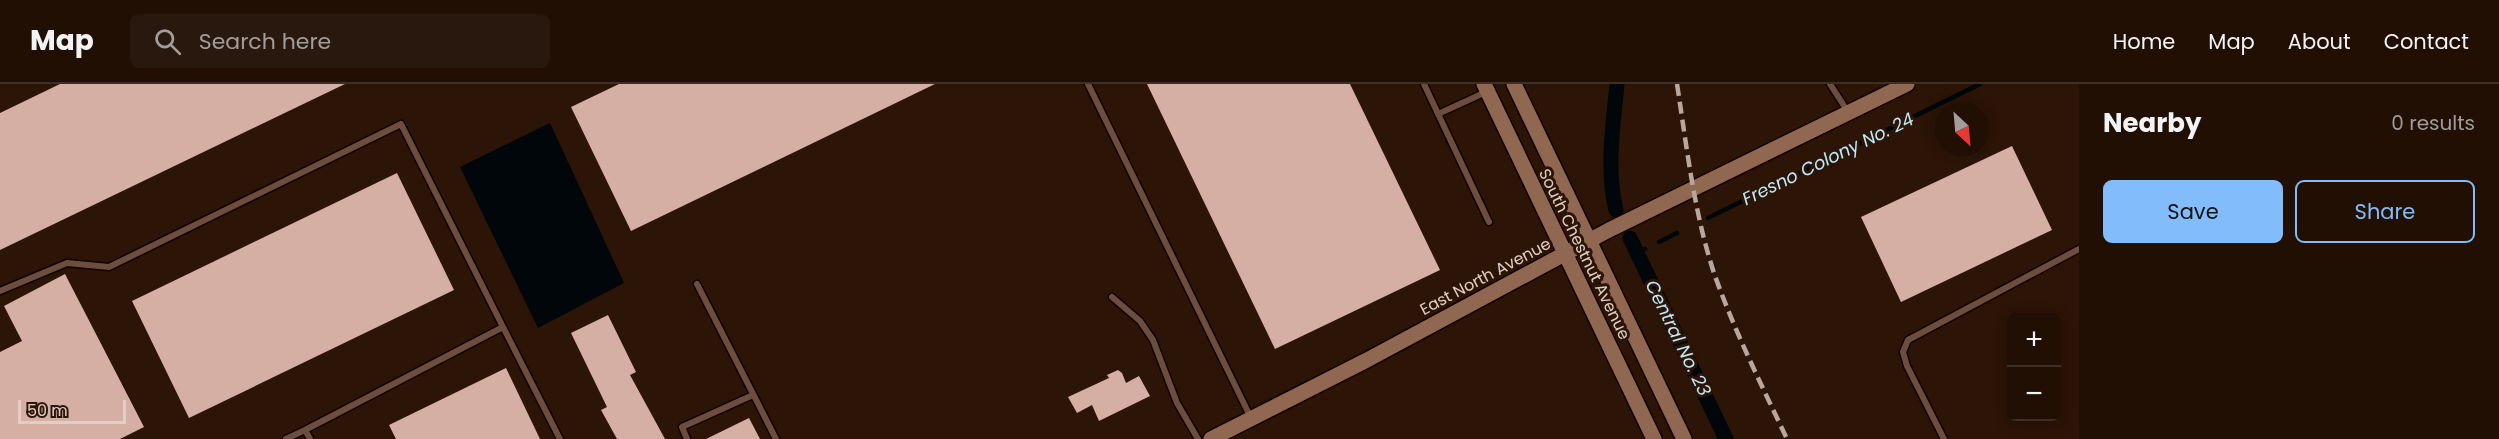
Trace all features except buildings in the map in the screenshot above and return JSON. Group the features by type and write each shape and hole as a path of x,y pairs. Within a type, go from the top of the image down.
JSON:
{"street":[{"name":"South Chestnut Avenue","path":"1514,84 1684,439"},
{"name":"East North Avenue","path":"1211,439 1367,360 1564,253 1907,84"},
{"name":"South Chestnut Avenue","path":"1485,88 1654,439"}],"lane":[{"path":"1088,84 1252,419"},
{"path":"1424,84 1489,222"},
{"path":"1830,84 1849,113"},
{"path":"1438,114 1485,88"},
{"path":"0,291 67,262 109,267 400,124 560,439"},
{"path":"1944,439 1907,366 1903,352 1908,340 2079,249"},
{"path":"697,284 776,439"},
{"path":"1113,297 1140,321 1153,340 1177,403 1198,439"},
{"path":"286,439 504,327"},
{"path":"687,439 682,427 753,395"},
{"path":"305,430 310,439"}],"shaded area":[{"path":"550,123 624,283 538,328 460,167"}],"waterway":[{"name":"Central No. 23","path":"1616,210 1611,163 1617,84"},
{"name":"Fresno Colony No. 24","path":"1708,218 1980,84"},
{"name":"Fresno Colony No. 24","path":"1659,242 1677,233"},
{"name":"Central No. 23","path":"1630,238 1726,439"},
{"name":"Fresno Colony No. 24","path":"1637,254 1645,249"}],"railway":[{"path":"1677,84 1696,205 1715,276 1740,338 1787,439"}]}
